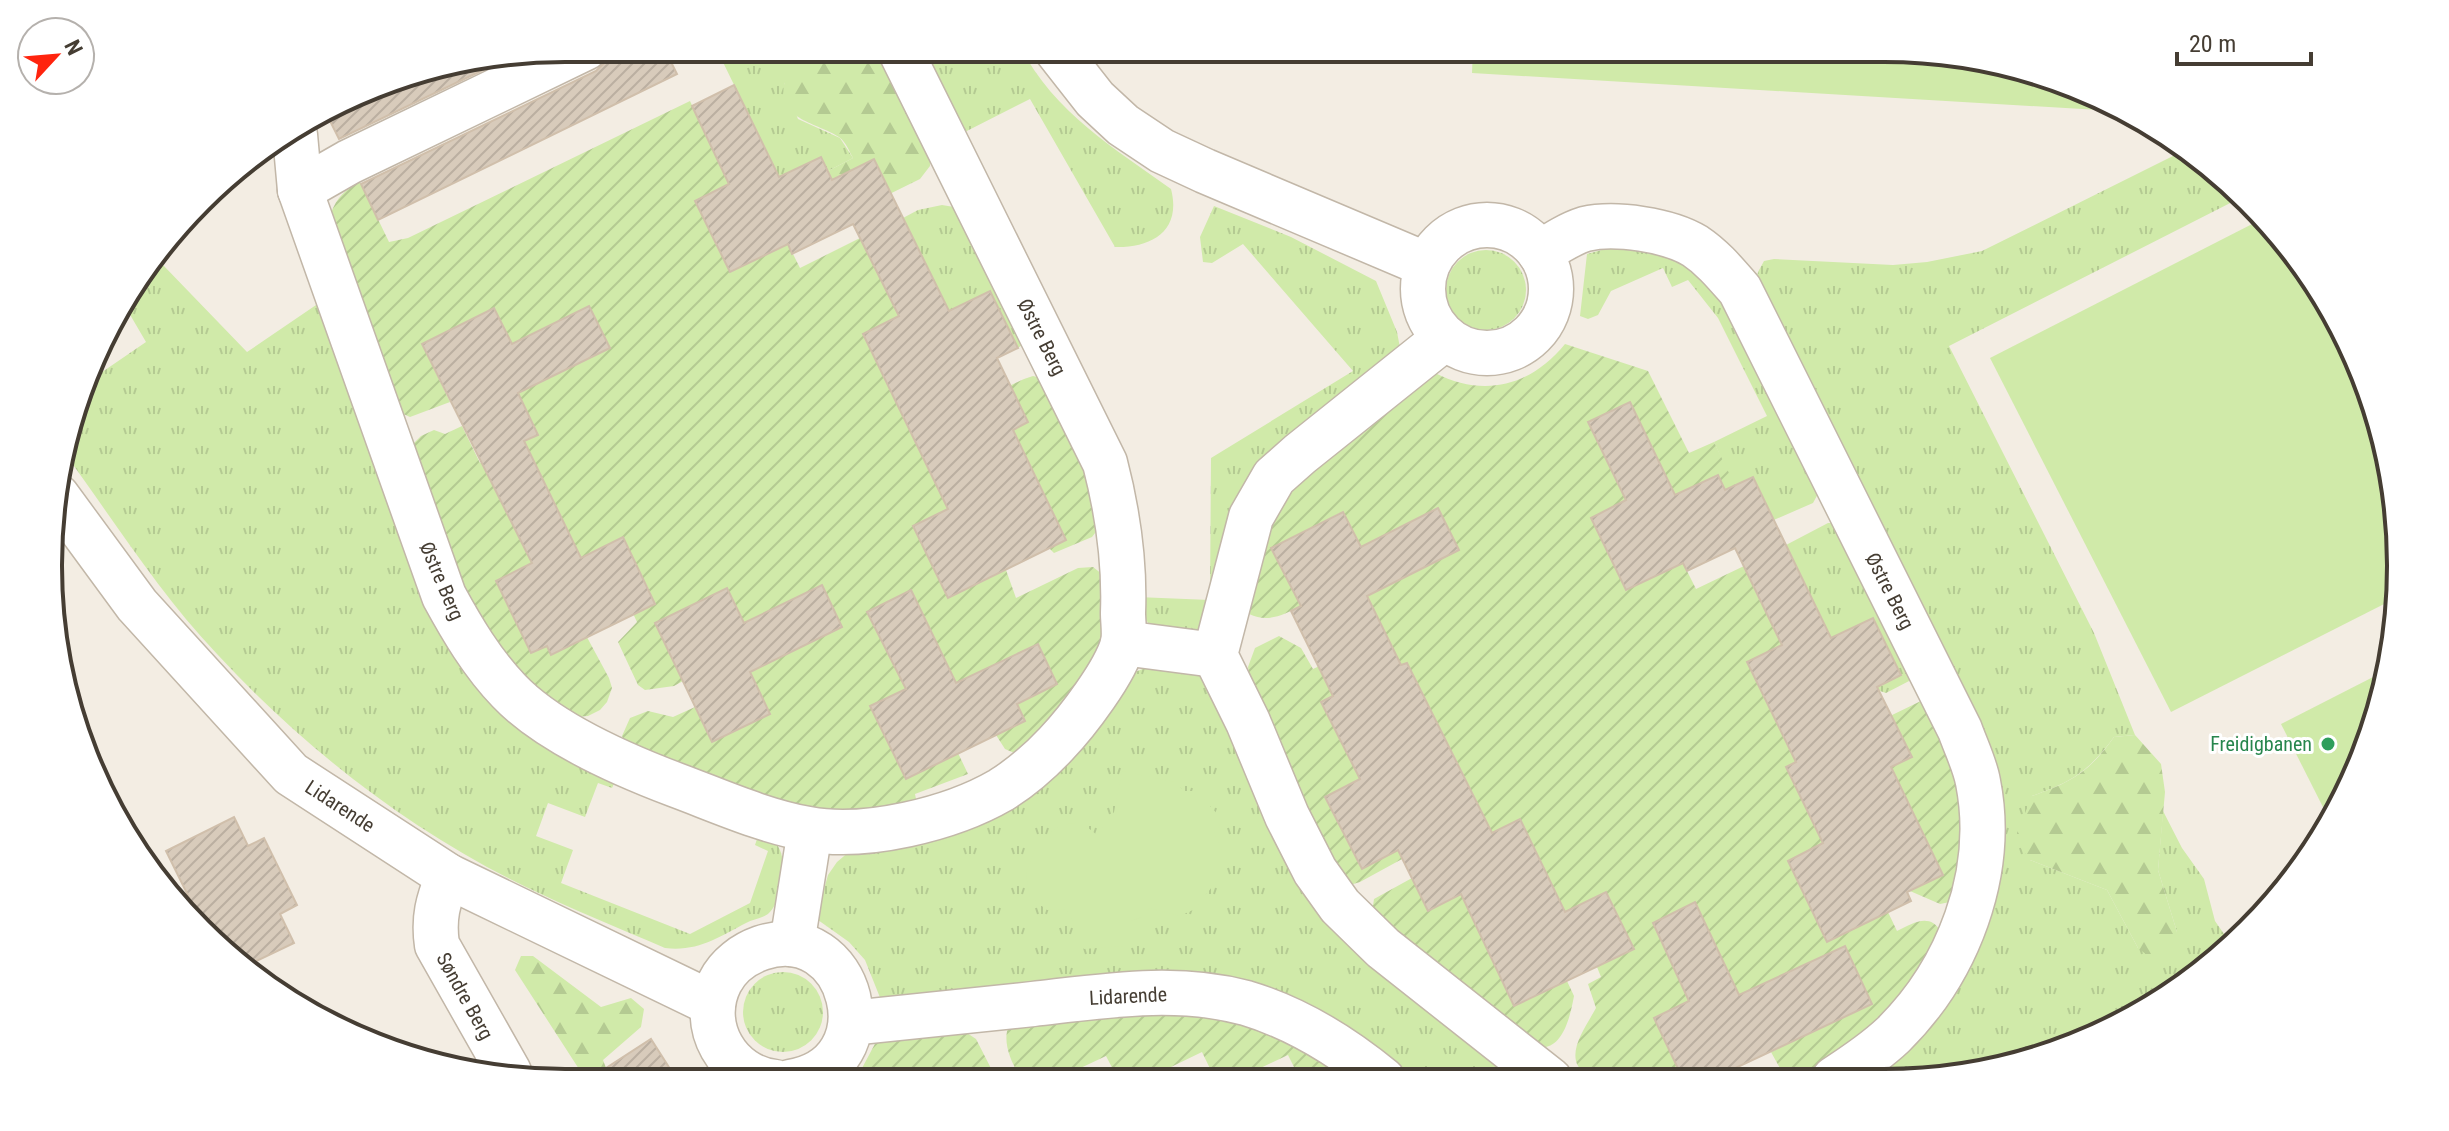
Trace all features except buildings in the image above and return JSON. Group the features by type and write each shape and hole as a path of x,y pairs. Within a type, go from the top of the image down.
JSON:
{"street":[{"path":"300,190 349,162 555,62"},
{"name":"Østre Berg","path":"296,141 300,190 444,596 480,655 510,692 539,715 625,766 766,818 810,830 852,832 918,821 978,802 1001,789 1044,757 1071,728 1094,696 1123,643 1124,573 1117,511 1105,463 906,62"},
{"path":"1066,62 1095,99 1123,125 1162,151 1427,265"},
{"path":"1479,225 1497,225 1529,240 1540,253 1549,270 1552,288 1545,317 1530,338 1514,348 1496,353 1478,353 1461,348 1434,326 1422,297 1427,265 1446,239 1461,230 1479,225"},
{"name":"Østre Berg","path":"1540,253 1586,229 1637,229 1667,233 1694,245 1740,290 1965,743 1978,781 1982,817 1979,873 1962,932 1943,969 1916,1010 1892,1035 1849,1069"},
{"path":"1445,338 1274,477 1251,517 1215,655 1248,722 1287,816 1315,871 1340,906 1383,948 1536,1069"},
{"name":"Lidarende","path":"65,507 137,605 291,774 448,876 713,1004"},
{"path":"1123,643 1215,655"},
{"path":"792,944 810,830"},
{"name":"Søndre Berg","path":"448,876 436,905 434,923 437,945 502,1065"},
{"path":"740,1069 719,1043 713,1024 713,1004 720,983 732,965 749,952 770,945 792,944 813,951 831,964 844,981 851,1002 851,1023 846,1042 836,1059 824,1069"},
{"name":"Lidarende","path":"851,1023 1121,994 1193,994 1246,1004 1275,1014 1337,1046 1368,1069"}],"green space":[{"path":"723,62 793,62 784,85 798,119 840,138 853,158 828,171 821,158 779,177"},
{"path":"791,62 893,62 930,141 930,166 920,179 849,214 828,171 853,158 839,137 793,113 784,97 784,85"},
{"path":"922,62 1030,62 1050,91 1087,128 1171,189 1172,216 1161,234 1151,240 1128,247 1115,247 1030,99 957,136"},
{"path":"1472,62 1916,63 2014,79 2097,110 1472,73"},
{"path":"690,101 729,184 695,201 730,272 788,244 800,268 860,238 899,316 961,409 1024,379 1033,376 1045,379 1082,448 1102,524 1092,537 1054,553 1049,548 1066,539 1039,483 997,503 952,411 910,432 948,509 913,526 948,598 1006,570 1016,598 1078,568 1093,567 1107,578 1107,623 1087,683 1019,755 1005,749 996,735 1025,720 997,664 956,683 911,590 868,612 906,689 871,707 906,779 958,753 968,774 915,794 917,804 844,815 749,797 627,747 622,736 630,718 648,711 673,717 695,707 712,742 770,714 750,672 842,627 822,585 744,623 727,588 655,623 683,681 674,686 645,690 638,685 618,642 637,622 629,605 651,594 623,538 581,558 536,465 494,486 532,563 496,581 531,653 582,628 609,678 612,688 607,702 588,716 576,717 541,699 465,606 413,444 434,430 445,434 462,426 480,463 537,435 518,393 610,348 589,306 512,344 494,309 422,344 450,402 410,417 392,409 331,213 342,194 360,182 389,242 408,238"},
{"path":"2175,155 2232,202 1949,346 2094,633 2135,735 2114,737 2079,774 2032,796 2030,860 2107,890 2138,948 2177,932 2158,870 2163,811 2182,848 2204,879 2215,921 2225,935 2190,965 2135,1002 2076,1031 2014,1052 1982,1059 1949,1065 1877,1069 1998,837 1756,282 1764,261 1774,259 1893,265 1982,251"},
{"path":"942,205 954,207 1022,345 1018,348 990,291 949,311 903,218 918,210"},
{"path":"1214,206 1291,237 1376,281 1397,332 1401,353 1204,630 1189,636 1156,634 1137,607 1137,597 1210,600 1211,458 1353,371 1243,244 1212,263 1203,262 1200,237"},
{"path":"2253,224 2283,259 2320,314 2349,373 2360,404 2370,435 2383,500 2386,603 2171,712 1990,358"},
{"path":"1647,244 1694,267 1719,289 1819,492 1813,503 1753,529 1714,442 1767,416 1718,318 1688,280 1672,287 1663,268 1611,291 1598,315 1588,319 1580,316 1587,254 1616,246"},
{"path":"1486,250 1501,253 1514,262 1523,275 1526,290 1523,305 1514,318 1501,327 1486,330 1471,327 1458,318 1449,305 1446,290 1449,275 1458,262 1471,253"},
{"path":"161,266 247,352 319,303 418,568 617,777 612,788 598,783 585,817 548,803 536,836 573,850 561,883 690,934 750,903 768,851 755,845 758,836 775,843 782,858 781,889 769,913 698,946 677,949 665,948 543,895 441,840 361,785 286,722 217,654 156,581 73,464 100,374 146,342 129,314"},
{"path":"1565,344 1648,371 1689,453 1714,442 1741,498 1746,532 1717,475 1675,495 1630,402 1588,422 1626,500 1591,518 1626,590 1683,563 1696,589 1744,566 1782,645 1747,662 1855,733 1923,700 1961,785 1965,861 1950,902 1940,904 1910,891 1943,874 1915,817 1829,746 1786,767 1823,843 1788,861 1823,933 1888,912 1897,931 1926,921 1932,922 1941,932 1892,1014 1872,1032 1814,1069 1780,1069 1771,1052 1808,1034 1739,995 1695,903 1653,923 1689,1001 1654,1018 1678,1069 1580,1069 1576,1061 1576,1048 1596,1008 1588,984 1601,977 1597,967 1634,949 1606,892 1565,912 1520,820 1477,840 1480,935 1514,1006 1567,981 1574,996 1566,1026 1558,1040 1544,1048 1526,1045 1372,912 1374,899 1412,878 1428,911 1457,896 1440,863 1444,827 1480,808 1452,752 1360,779 1325,797 1361,868 1420,839 1424,847 1360,882 1350,885 1343,883 1252,693 1248,667 1255,648 1279,636 1301,648 1313,669 1328,662 1367,596 1459,550 1438,509 1361,547 1342,512 1271,548 1301,606 1275,617 1256,617 1249,614 1245,603 1246,587 1285,487 1435,373 1471,385 1506,384 1537,370"},
{"path":"1828,523 1834,523 1911,680 1886,693 1880,691 1831,638 1786,545"},
{"path":"1163,667 1200,675 1213,686 1270,811 1508,1069 1390,1069 1377,1058 881,1000 865,960 849,942 818,920 828,875 837,862 850,851 919,835 1130,674 1145,668"},
{"name":"Freidigbanen","path":"2374,676 2349,758 2324,809 2281,724"},
{"path":"2135,735 2161,764 2165,792 2158,870 2177,932 2169,954 2159,960 2138,948 2107,890 2030,860 2018,844 2017,833 2032,796 2079,774 2114,737"},
{"path":"1122,771 1175,782 1184,791 1197,791 1220,817 1219,827 1214,833 1229,865 1195,909 1180,916 1149,908 1142,917 1131,921 1131,938 1123,946 1084,949 1076,942 1073,921 1066,909 1047,910 1030,897 1026,873 1035,849 1046,835 1061,825 1081,822 1097,835 1114,812"},
{"path":"521,956 533,956 601,1007 631,998 644,1009 641,1027 603,1060 606,1069 579,1069 515,970"},
{"path":"783,972 798,975 811,984 820,997 823,1012 820,1027 811,1040 798,1049 783,1052 768,1049 755,1040 746,1027 743,1012 746,997 755,984 768,975"},
{"path":"1161,1005 1253,1021 1342,1069 1295,1069 1288,1055 1259,1069 1210,1069 1202,1052 1167,1069 1113,1069 1106,1056 1078,1069 1016,1069 1006,1039 1009,1025"},
{"path":"964,1031 976,1039 991,1069 862,1069 877,1040"}],"place":[{"name":"Freidigbanen","path":"2328,744"}]}
